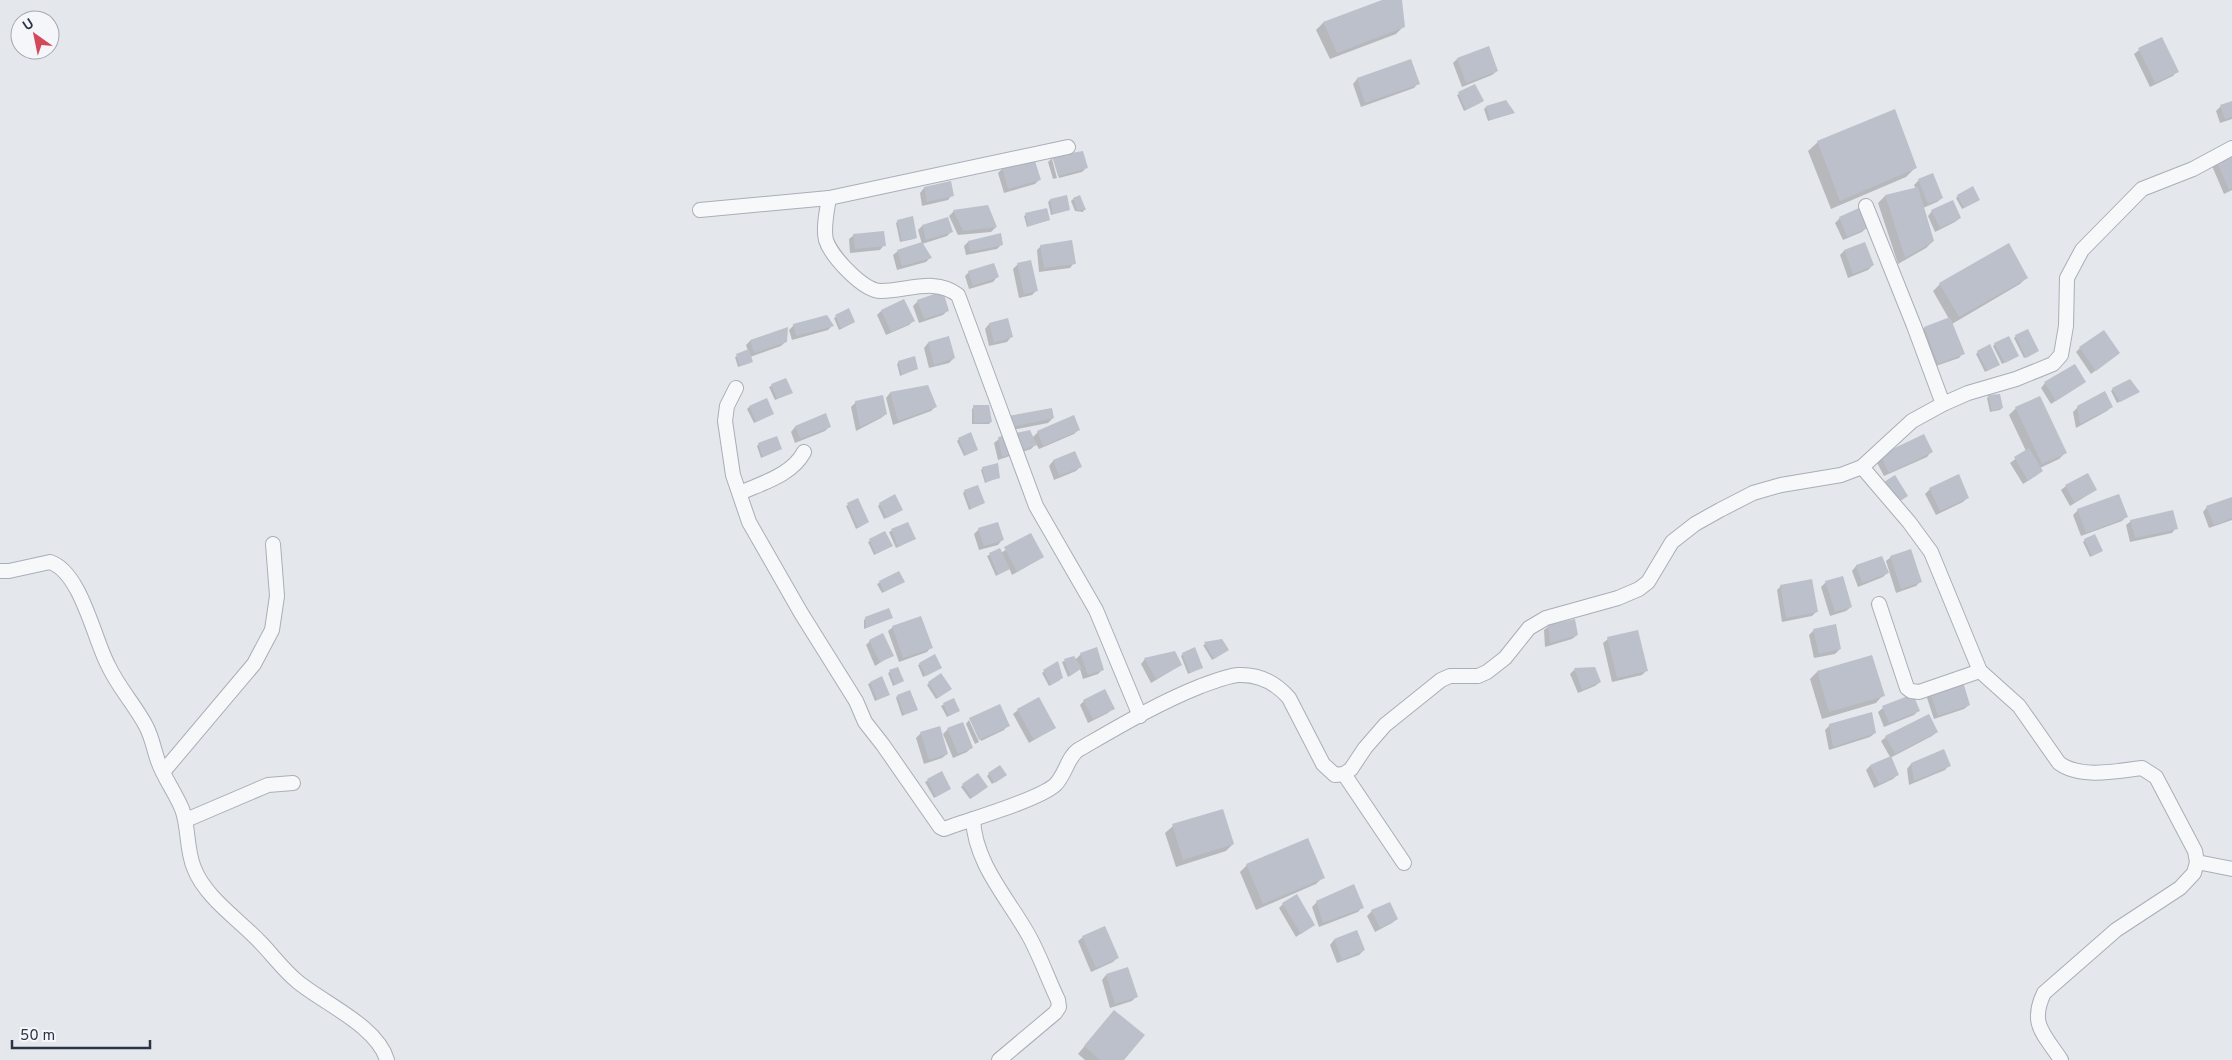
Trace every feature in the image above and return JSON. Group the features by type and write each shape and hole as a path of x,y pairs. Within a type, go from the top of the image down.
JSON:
{"street":[{"path":"700,210 829,198 1068,147"},
{"path":"736,388 727,406 725,421 733,475 750,522 801,614 856,701 865,722 938,824 944,829 1048,790 1064,775 1074,753 1182,694 1217,680 1238,675 1266,679 1281,689 1289,698 1323,764 1335,775 1344,774 1351,769 1365,748 1385,725 1428,689 1450,676 1478,676 1487,672 1505,658 1529,628 1546,618 1618,598 1639,589 1648,582 1672,542 1695,524 1738,499 1781,485 1841,475 1862,467 1912,422 1943,404 1968,393 2016,379 2053,364 2060,355 2066,326 2067,278 2082,250 2142,188 2193,169 2232,148"},
{"path":"829,198 826,240 838,261 860,282 879,291 915,286 949,288 958,295 1036,506 1096,610 1140,716"},
{"path":"1866,206 1943,404"},
{"path":"740,493 781,474 795,465 804,452"},
{"path":"1862,467 1909,522 1931,552 1980,671 2019,706 2052,753 2066,768 2091,772 2142,768 2150,772 2167,796 2195,851 2197,862 2194,872 2180,888 2116,930 2044,993 2038,1004 2036,1016 2039,1027 2060,1060"},
{"path":"163,772 254,664 272,630 277,596 273,544"},
{"path":"0,571 9,571 50,562 65,571 84,605 107,664 149,730 163,772 186,820 187,838 194,869 221,907 258,939 296,981 373,1035 385,1052 387,1060"},
{"path":"1880,604 1907,688 1911,692 1919,692 1980,671"},
{"path":"1344,774 1404,863"},
{"path":"186,820 268,785 293,783"},
{"path":"973,819 974,836 980,855 1030,938 1059,1006 1055,1013 999,1060"},
{"path":"2197,862 2232,869"}],"building":[{"path":"1382,0 1402,0 1405,27 1337,53 1323,22"},
{"path":"2162,37 2179,72 2155,83 2138,48"},
{"path":"1489,46 1498,71 1466,83 1457,58"},
{"path":"1411,59 1420,84 1365,103 1357,78"},
{"path":"1475,84 1484,101 1466,110 1458,92"},
{"path":"1506,100 1515,113 1490,120 1486,106"},
{"path":"2232,101 2232,117 2225,119 2220,105"},
{"path":"1895,109 1917,168 1840,201 1817,141"},
{"path":"1083,151 1088,168 1058,176 1052,156"},
{"path":"2232,153 2232,188 2229,190 2216,160"},
{"path":"1035,161 1041,180 1008,189 1002,168"},
{"path":"1933,173 1943,198 1928,204 1918,179"},
{"path":"951,181 954,196 927,202 924,187"},
{"path":"1973,186 1980,200 1964,208 1957,195"},
{"path":"1918,187 1934,241 1905,258 1885,195"},
{"path":"1067,195 1070,210 1053,214 1050,199"},
{"path":"1080,195 1086,210 1077,210 1073,198"},
{"path":"1953,200 1961,218 1940,228 1931,210"},
{"path":"988,205 997,227 963,231 953,210"},
{"path":"1047,208 1050,220 1028,226 1025,213"},
{"path":"1859,208 1868,228 1847,237 1839,217"},
{"path":"913,216 917,238 902,241 897,220"},
{"path":"948,217 953,232 926,240 922,225"},
{"path":"884,231 886,246 855,249 853,234"},
{"path":"1001,233 1003,245 970,252 968,241"},
{"path":"1072,240 1076,264 1044,268 1040,245"},
{"path":"922,242 932,258 902,266 897,250"},
{"path":"1865,242 1874,265 1853,274 1844,250"},
{"path":"2009,243 2028,278 1959,317 1939,283"},
{"path":"1031,260 1038,291 1024,294 1017,263"},
{"path":"994,263 999,277 973,286 968,271"},
{"path":"943,291 949,311 924,319 917,300"},
{"path":"904,299 915,321 891,332 881,310"},
{"path":"849,308 855,322 841,329 835,315"},
{"path":"827,315 834,326 796,336 793,324"},
{"path":"1950,317 1965,354 1938,364 1924,327"},
{"path":"1008,318 1013,337 994,343 989,323"},
{"path":"788,327 787,342 754,353 750,340"},
{"path":"2028,329 2039,351 2026,358 2015,335"},
{"path":"2104,330 2120,353 2096,371 2079,347"},
{"path":"949,336 955,358 934,365 928,342"},
{"path":"2009,336 2019,356 2005,363 1994,343"},
{"path":"1990,344 2000,365 1987,371 1977,351"},
{"path":"749,349 753,362 740,366 736,354"},
{"path":"915,356 918,369 902,375 898,361"},
{"path":"2075,364 2086,382 2056,401 2044,382"},
{"path":"786,378 793,393 777,399 771,384"},
{"path":"2130,379 2140,392 2120,402 2112,388"},
{"path":"928,385 937,407 898,421 890,392"},
{"path":"2105,391 2113,407 2080,424 2077,406"},
{"path":"2000,394 2003,408 1992,411 1988,395"},
{"path":"883,395 887,414 860,427 855,401"},
{"path":"2040,396 2067,453 2042,464 2015,407"},
{"path":"767,398 774,414 756,422 749,406"},
{"path":"973,405 989,405 992,422 974,423"},
{"path":"1052,408 1054,418 1011,427 1008,416"},
{"path":"826,413 831,427 800,439 795,426"},
{"path":"1074,415 1080,430 1043,446 1037,431"},
{"path":"1030,430 1037,445 1002,457 998,437"},
{"path":"971,432 978,450 966,455 958,438"},
{"path":"1924,434 1933,452 1889,473 1880,455"},
{"path":"777,436 782,449 763,457 758,443"},
{"path":"2029,448 2043,471 2028,481 2014,457"},
{"path":"1075,451 1082,467 1059,476 1053,460"},
{"path":"998,463 1000,478 986,482 982,467"},
{"path":"2088,473 2097,490 2074,502 2065,485"},
{"path":"1959,474 1969,498 1940,511 1929,488"},
{"path":"1895,475 1908,496 1897,503 1884,482"},
{"path":"978,485 985,503 971,509 964,490"},
{"path":"895,494 903,510 887,518 879,503"},
{"path":"2119,494 2128,517 2086,533 2077,509"},
{"path":"2232,497 2232,518 2214,525 2206,506"},
{"path":"858,498 869,522 858,528 847,503"},
{"path":"2173,510 2178,529 2135,538 2130,520"},
{"path":"908,522 916,539 898,547 891,529"},
{"path":"998,522 1004,540 984,546 978,528"},
{"path":"885,531 893,546 876,554 869,539"},
{"path":"1031,533 1044,557 1017,572 1004,547"},
{"path":"2095,534 2103,551 2092,556 2084,539"},
{"path":"1000,548 1010,569 998,575 989,553"},
{"path":"1911,549 1922,582 1901,589 1890,556"},
{"path":"1882,556 1889,573 1862,583 1856,565"},
{"path":"899,571 905,582 884,592 879,581"},
{"path":"1843,576 1852,607 1835,612 1825,581"},
{"path":"1812,579 1818,612 1786,618 1780,585"},
{"path":"889,608 893,618 866,628 865,617"},
{"path":"921,616 933,648 903,658 892,626"},
{"path":"1575,619 1578,635 1550,643 1548,625"},
{"path":"1836,624 1841,649 1819,654 1813,629"},
{"path":"1638,630 1648,671 1617,678 1607,637"},
{"path":"883,633 894,656 880,662 869,640"},
{"path":"1222,639 1229,650 1214,659 1204,642"},
{"path":"1097,647 1104,670 1088,675 1080,653"},
{"path":"1195,647 1203,668 1190,673 1182,653"},
{"path":"1175,651 1182,665 1156,679 1144,658"},
{"path":"935,654 942,668 926,676 919,663"},
{"path":"1872,655 1885,696 1829,712 1817,671"},
{"path":"1074,656 1082,668 1070,676 1064,659"},
{"path":"1058,661 1063,678 1051,685 1043,670"},
{"path":"898,667 904,681 895,685 889,670"},
{"path":"1595,667 1601,682 1582,690 1574,668"},
{"path":"941,673 952,689 938,698 928,682"},
{"path":"882,676 890,695 877,700 870,682"},
{"path":"1963,682 1970,705 1938,716 1930,693"},
{"path":"1105,689 1115,709 1093,719 1083,700"},
{"path":"910,690 918,710 904,715 897,695"},
{"path":"1913,694 1920,711 1889,723 1882,706"},
{"path":"1039,697 1056,728 1034,740 1017,709"},
{"path":"954,698 960,711 949,716 943,703"},
{"path":"1000,704 1010,726 979,740 969,718"},
{"path":"1872,712 1876,733 1833,747 1829,724"},
{"path":"1929,714 1938,732 1895,754 1885,736"},
{"path":"963,722 973,748 958,754 947,728"},
{"path":"940,726 948,754 929,760 920,732"},
{"path":"1944,749 1951,766 1914,781 1911,763"},
{"path":"1891,756 1899,775 1879,784 1870,765"},
{"path":"1000,765 1007,775 995,783 988,773"},
{"path":"942,771 951,789 936,797 927,779"},
{"path":"978,773 988,787 972,798 962,784"},
{"path":"1223,809 1234,844 1183,860 1172,824"},
{"path":"1308,838 1325,878 1263,904 1246,864"},
{"path":"1354,884 1364,908 1323,923 1316,901"},
{"path":"1297,894 1315,925 1301,934 1282,903"},
{"path":"1390,902 1398,919 1380,928 1371,910"},
{"path":"1105,926 1119,958 1096,968 1082,936"},
{"path":"1357,930 1365,950 1342,960 1334,939"},
{"path":"1128,967 1138,997 1115,1004 1106,974"},
{"path":"1114,1010 1145,1035 1124,1060 1100,1060 1084,1046"}]}
